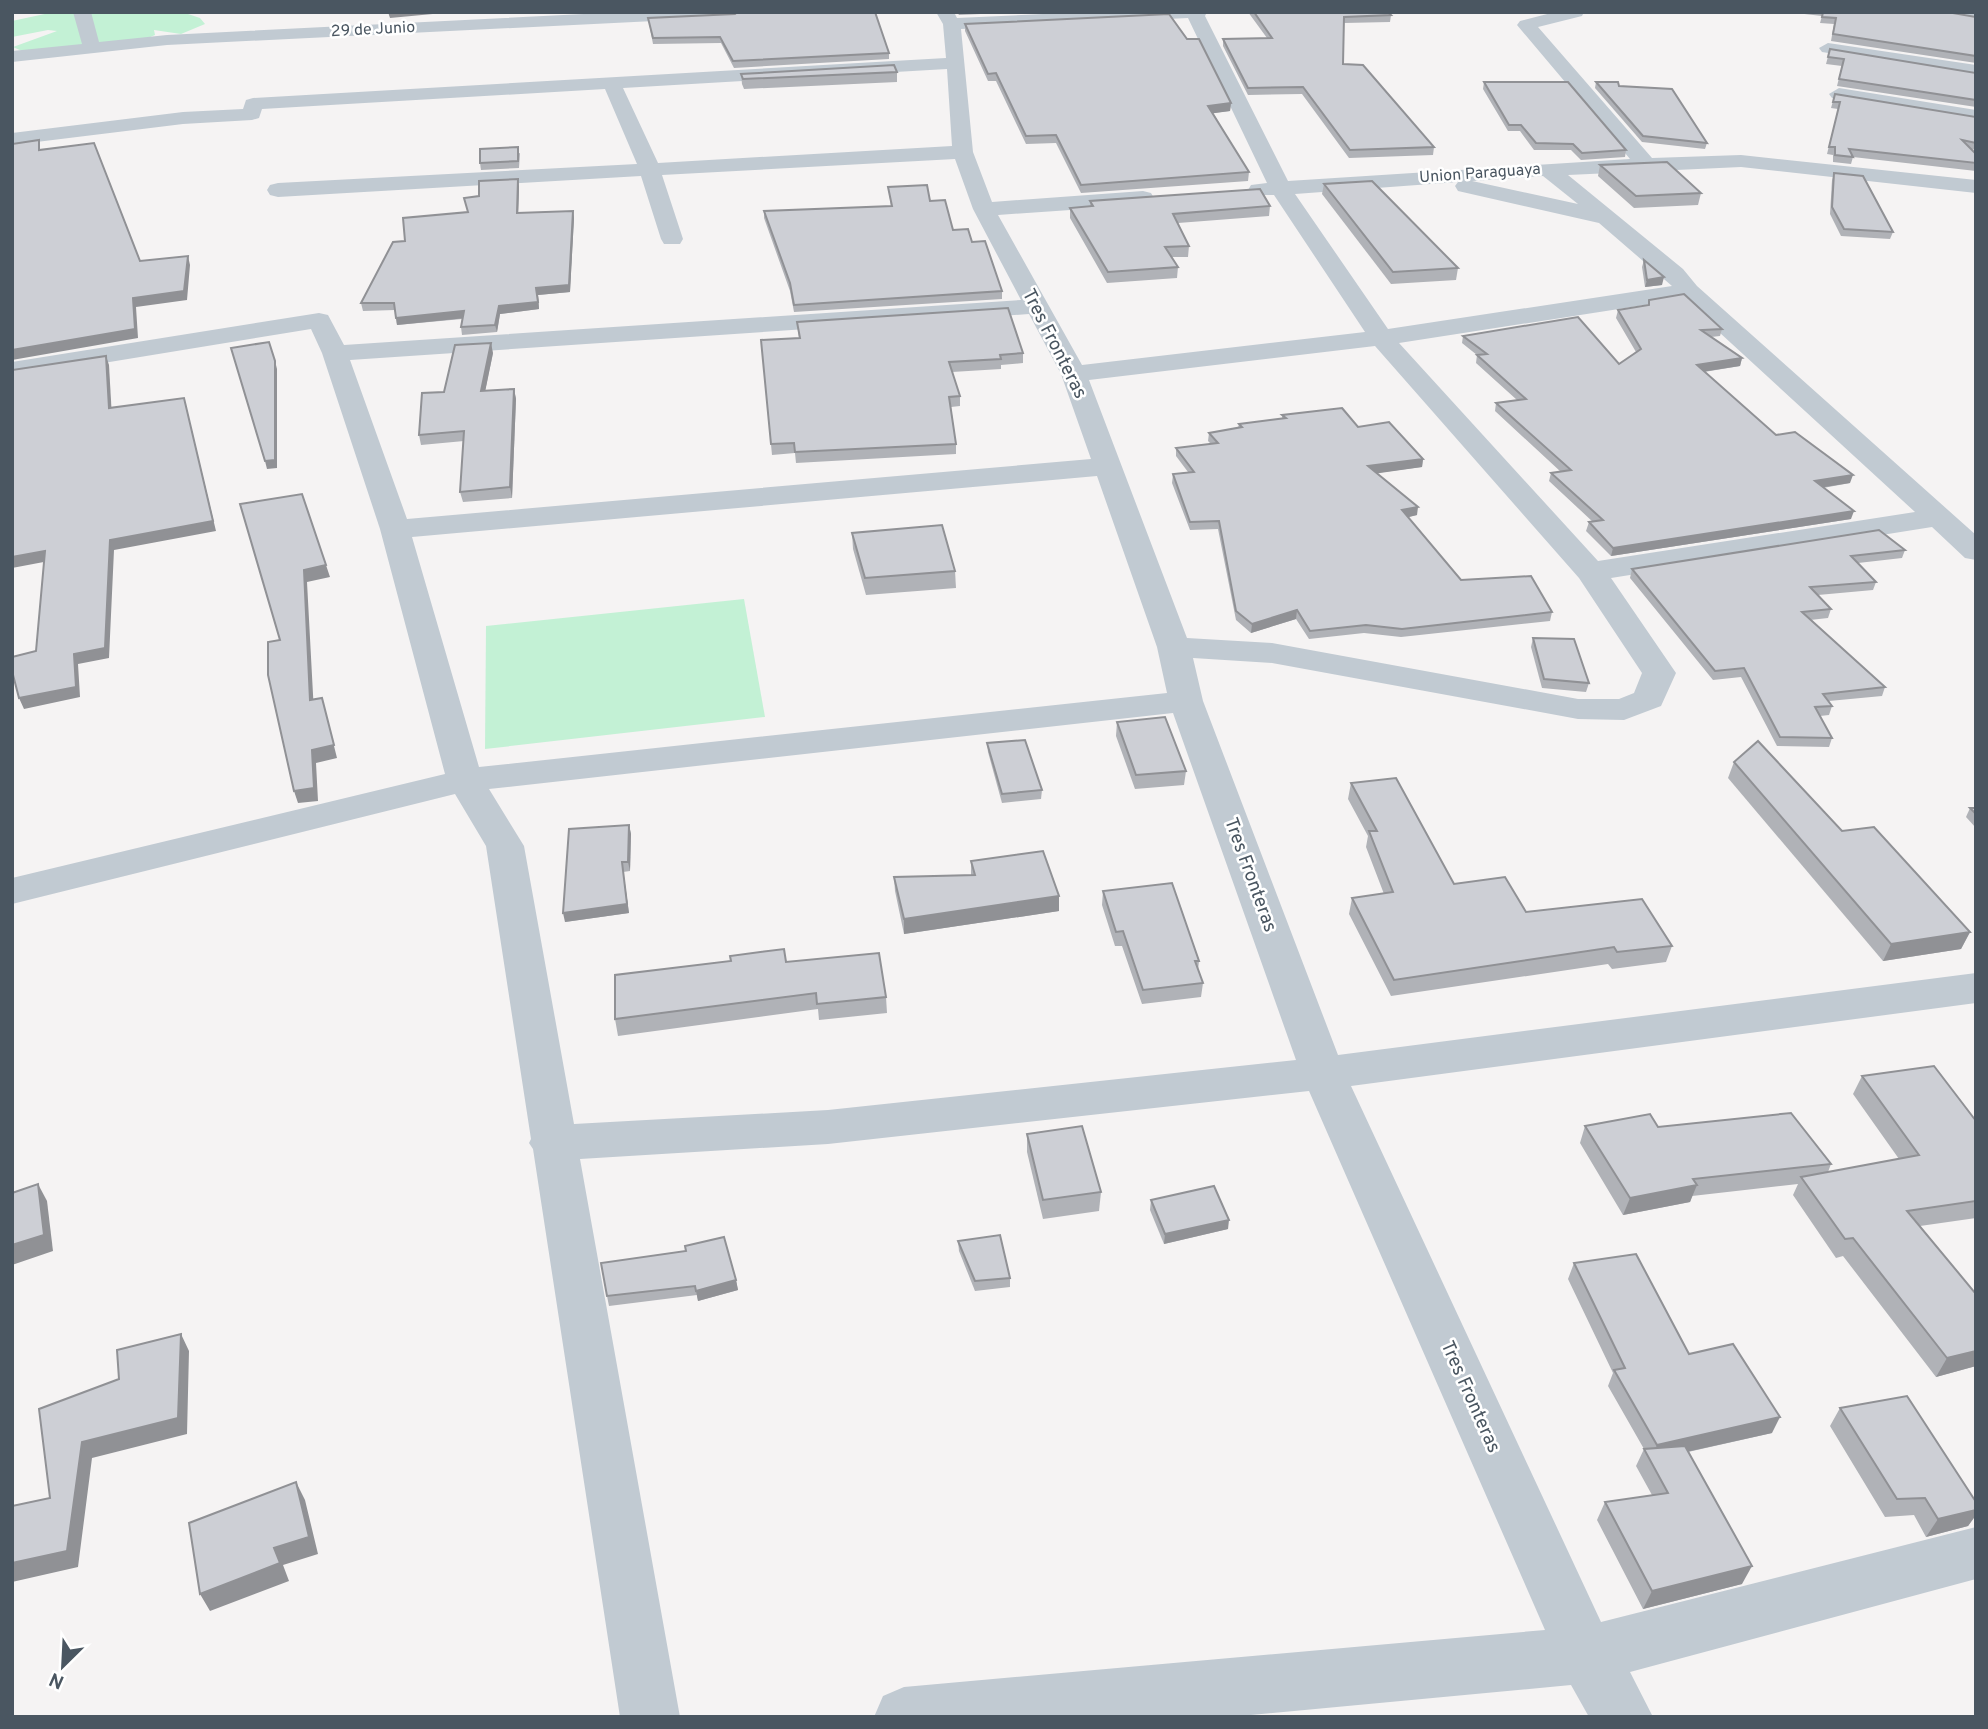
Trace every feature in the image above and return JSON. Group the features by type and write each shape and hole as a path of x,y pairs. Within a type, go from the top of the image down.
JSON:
{"street":[{"path":"82,12 92,48"},
{"name":"29 de Junio","path":"12,57 240,30 735,12"},
{"path":"948,18 1196,12 1281,189 1381,338 1591,572 1659,673 1648,699 1624,710 1578,709 1272,653 1174,647"},
{"path":"1519,19 1576,12"},
{"path":"1947,12 1976,16"},
{"name":"Tres Fronteras","path":"948,18 963,152 984,209 1074,374 1174,647 1186,702 1323,1073 1586,1655 1623,1717"},
{"path":"1519,19 1646,165"},
{"path":"1828,48 1976,71"},
{"path":"12,139 183,118 252,114 253,104 955,63"},
{"path":"611,82 649,167 672,239"},
{"path":"1839,94 1976,116"},
{"path":"278,190 649,167 963,152"},
{"name":"Union Paraguaya","path":"1241,192 1548,169 1741,161 1976,187"},
{"path":"1548,169 1675,274 1688,291 1976,551"},
{"path":"1429,178 1608,218"},
{"path":"984,209 1160,197"},
{"path":"1074,374 1381,338 1688,291"},
{"path":"335,353 1035,306"},
{"path":"12,370 319,320 335,353 395,529 465,780 505,846 552,1143 650,1717"},
{"path":"395,529 1108,466"},
{"path":"1591,572 1937,517"},
{"path":"12,891 465,780 1186,702"},
{"path":"552,1143 828,1127 1323,1073 1976,988"},
{"path":"904,1717 1586,1655 1976,1553"}],"green space":[{"path":"54,12 182,12 200,18 205,24 181,34 154,30 155,35 148,38 22,51 13,47 57,31 48,30 12,37 12,21"},
{"path":"744,599 765,717 485,749 486,626"}],"building":[{"path":"737,12 875,12 889,53 733,61 720,37 653,38 648,18"},
{"path":"1254,12 1388,12 1391,15 1344,17 1343,64 1363,65 1434,147 1350,150 1303,87 1248,88 1223,39 1272,38"},
{"path":"1823,12 1947,12 1976,17 1976,56 1833,34 1836,18 1822,17"},
{"path":"1169,14 1187,39 1199,39 1231,103 1208,106 1249,172 1081,185 1056,135 1026,136 996,73 988,74 965,24"},
{"path":"1830,49 1976,73 1976,100 1839,79 1844,59 1828,57"},
{"path":"894,65 897,72 743,79 741,74"},
{"path":"1484,82 1568,82 1626,150 1582,153 1573,144 1536,143 1521,125 1509,125"},
{"path":"1596,82 1672,89 1707,143 1643,136"},
{"path":"1835,94 1976,117 1976,143 1962,140 1976,154 1976,163 1849,149 1853,157 1835,155 1835,147 1829,147 1840,102 1833,102"},
{"path":"39,140 39,150 94,143 140,261 188,256 184,291 133,298 135,329 12,350 12,144"},
{"path":"518,147 518,161 480,163 480,149"},
{"path":"1667,162 1701,193 1636,196 1600,165"},
{"path":"1834,173 1863,176 1893,232 1844,229 1832,207"},
{"path":"518,179 517,213 573,211 569,285 536,288 538,302 499,306 495,325 461,327 464,311 396,318 394,303 361,303 393,242 405,241 403,218 468,212 464,198 479,196 479,181"},
{"path":"1372,181 1458,268 1393,272 1324,184"},
{"path":"927,185 930,201 945,200 953,230 968,229 972,242 985,241 1002,291 794,305 790,283 764,211 892,206 888,187"},
{"path":"1260,189 1270,206 1173,214 1189,246 1165,247 1178,267 1108,272 1070,208 1093,206 1090,201"},
{"path":"1644,260 1664,277 1647,280"},
{"path":"1684,294 1722,329 1701,330 1742,358 1697,365 1776,435 1795,432 1853,475 1815,481 1854,511 1613,548 1589,522 1603,520 1551,473 1571,470 1496,403 1526,399 1477,355 1487,354 1463,336 1578,317 1619,364 1641,349 1618,310 1649,305 1649,300"},
{"path":"1008,308 1023,353 1000,355 1001,359 949,362 960,396 949,397 956,444 795,452 794,443 771,444 761,340 800,338 797,322"},
{"path":"269,342 275,361 275,460 265,461 231,348"},
{"path":"491,343 481,391 514,389 510,487 460,492 464,431 419,435 422,393 444,392 455,345"},
{"path":"106,356 109,408 184,398 213,521 110,540 105,648 74,654 76,687 19,698 12,671 12,657 36,651 45,551 12,557 12,370"},
{"path":"1342,408 1358,427 1389,422 1423,459 1368,466 1418,507 1402,510 1461,580 1531,576 1552,612 1402,629 1366,625 1310,631 1297,610 1252,624 1236,611 1219,521 1190,522 1173,474 1194,472 1176,448 1218,443 1209,433 1242,427 1239,424 1286,418 1282,415"},
{"path":"302,494 326,565 304,570 310,700 322,698 334,745 312,750 314,788 294,791 268,675 268,642 280,640 240,504"},
{"path":"942,525 955,571 865,578 852,533"},
{"path":"1879,530 1905,550 1851,556 1876,582 1810,587 1831,609 1802,612 1885,687 1823,694 1832,706 1815,707 1832,738 1780,737 1744,668 1715,671 1632,569"},
{"path":"1533,638 1574,639 1589,683 1544,679"},
{"path":"1165,717 1186,771 1136,775 1117,722"},
{"path":"1025,740 1042,790 1002,794 987,743"},
{"path":"1758,741 1842,831 1874,827 1970,932 1891,944 1734,762"},
{"path":"1396,778 1454,884 1505,877 1526,912 1642,899 1672,946 1617,952 1614,947 1394,980 1352,898 1393,892 1369,831 1377,831 1351,783"},
{"path":"629,825 628,862 622,862 627,904 563,913 569,829"},
{"path":"1043,851 1059,896 904,919 894,877 975,875 971,861"},
{"path":"1172,883 1199,961 1195,961 1203,983 1143,990 1123,931 1116,932 1103,891"},
{"path":"784,949 786,962 879,953 886,997 817,1004 816,993 615,1019 615,975 731,961 730,956"},
{"path":"1934,1066 1976,1121 1976,1201 1907,1211 1976,1294 1976,1351 1947,1358 1853,1238 1845,1239 1801,1177 1919,1155 1862,1076"},
{"path":"1791,1113 1831,1164 1693,1179 1697,1185 1630,1198 1585,1126 1650,1114 1658,1127"},
{"path":"1082,1126 1101,1192 1043,1200 1027,1134"},
{"path":"38,1184 44,1235 12,1245 12,1193"},
{"path":"1214,1186 1229,1220 1165,1234 1151,1200"},
{"path":"1000,1235 1010,1278 975,1281 958,1241"},
{"path":"724,1237 736,1280 696,1291 695,1286 607,1296 601,1263 686,1251 685,1246"},
{"path":"1636,1254 1689,1354 1733,1344 1780,1417 1657,1445 1614,1370 1625,1368 1574,1263"},
{"path":"181,1334 178,1418 82,1442 67,1551 12,1563 12,1506 50,1498 39,1409 119,1379 117,1350"},
{"path":"1907,1396 1976,1502 1976,1510 1938,1519 1925,1498 1897,1499 1840,1408"},
{"path":"1685,1446 1752,1566 1652,1591 1605,1502 1668,1493 1644,1449"},
{"path":"296,1482 309,1537 274,1548 280,1563 200,1594 189,1523"}]}
